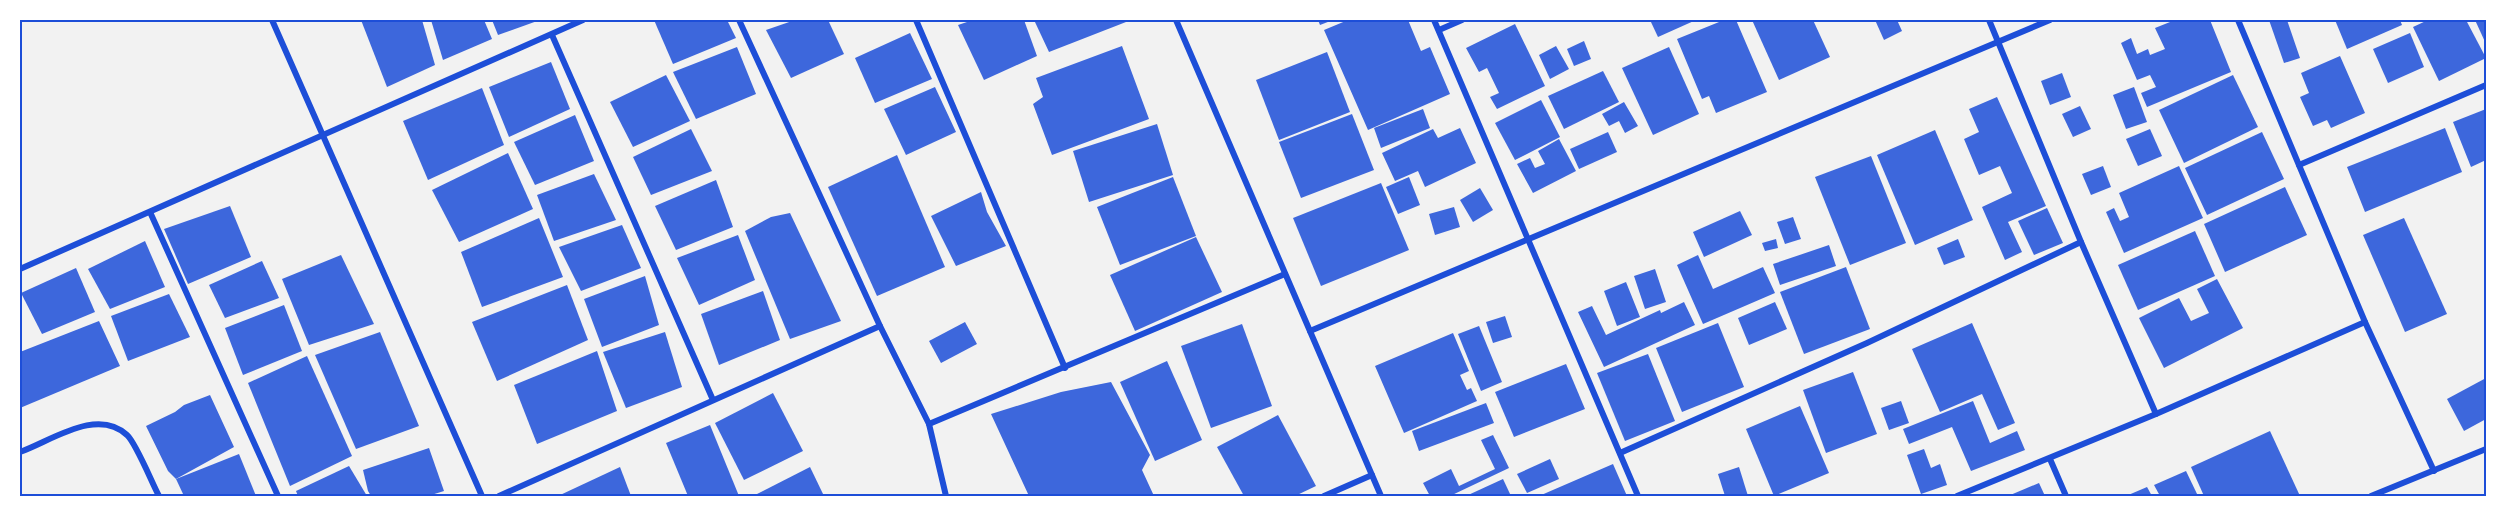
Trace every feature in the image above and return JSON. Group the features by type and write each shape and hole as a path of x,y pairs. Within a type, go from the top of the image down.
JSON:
{"street":[{"path":"272,20 482,496"},
{"path":"20,270 583,20"},
{"path":"739,20 880,326 929,424 946,496"},
{"path":"916,20 1065,368"},
{"path":"1176,20 1381,496"},
{"path":"1434,20 1638,496"},
{"path":"1439,30 1462,20"},
{"path":"1989,20 2081,242 2156,414"},
{"path":"1310,331 2050,20"},
{"path":"2238,20 2365,322 2434,471"},
{"path":"552,35 713,400"},
{"path":"2299,165 2487,85"},
{"path":"150,212 278,496"},
{"path":"1620,453 1877,338 2081,242"},
{"path":"929,424 1285,274"},
{"path":"1957,496 2156,414 2365,322"},
{"path":"499,496 880,326"},
{"path":"20,452 76,428 108,423 128,435 159,496"},
{"path":"2372,496 2487,449"},
{"path":"2050,459 2066,496"},
{"path":"1324,496 1372,475"}],"building":[{"path":"361,20 422,20 435,65 387,87"},
{"path":"431,20 484,20 492,39 443,60"},
{"path":"492,20 540,20 498,35"},
{"path":"654,20 727,20 736,38 673,64"},
{"path":"795,20 828,20 844,54 791,78 766,30"},
{"path":"973,20 1024,20 1037,56 984,80 958,25"},
{"path":"1034,20 1125,20 1126,22 1049,52"},
{"path":"1318,20 1333,20 1320,25"},
{"path":"1348,20 1408,20 1421,51 1430,47 1450,94 1368,130 1324,30"},
{"path":"1650,20 1696,20 1658,37"},
{"path":"1724,20 1736,20 1767,92 1716,113 1709,96 1702,99 1677,39"},
{"path":"1752,20 1813,20 1830,57 1779,80"},
{"path":"1875,20 1897,20 1902,31 1884,40"},
{"path":"2175,20 2210,20 2231,72 2147,107 2141,93 2156,87 2150,75 2137,80 2121,43 2131,38 2137,54 2148,49 2150,55 2165,49 2155,28"},
{"path":"2269,20 2287,20 2300,58 2284,63"},
{"path":"2335,20 2400,20 2402,25 2347,49"},
{"path":"2428,20 2466,20 2486,58 2439,81 2413,27"},
{"path":"2475,20 2486,20 2486,44"},
{"path":"1515,24 1545,86 1497,109 1490,97 1499,93 1487,68 1479,72 1466,48"},
{"path":"910,33 932,79 875,103 855,58"},
{"path":"2410,33 2424,67 2388,83 2373,49"},
{"path":"1584,41 1591,59 1574,66 1567,49"},
{"path":"1122,46 1149,119 1052,155 1033,104 1043,97 1036,78"},
{"path":"1556,46 1569,69 1550,79 1539,55"},
{"path":"737,47 756,94 696,119 673,72"},
{"path":"1669,47 1699,114 1653,135 1622,68"},
{"path":"1327,52 1350,112 1279,140 1256,80"},
{"path":"2340,56 2365,113 2331,128 2327,120 2313,126 2300,97 2309,93 2301,73"},
{"path":"551,62 570,109 509,137 489,87"},
{"path":"1603,71 1619,102 1564,129 1548,96"},
{"path":"2062,73 2071,97 2050,105 2041,81"},
{"path":"666,75 690,121 633,147 610,102"},
{"path":"2233,75 2258,127 2184,163 2159,110"},
{"path":"935,87 956,132 906,155 884,109"},
{"path":"2134,87 2147,122 2126,129 2113,95"},
{"path":"482,88 504,145 428,180 403,121"},
{"path":"1997,97 2046,206 2008,222 2022,252 2005,260 1982,207 2012,193 2000,166 1979,175 1964,139 1979,132 1969,109"},
{"path":"1541,100 1560,137 1515,160 1495,123"},
{"path":"1624,102 1638,126 1625,133 1619,121 1609,126 1602,114"},
{"path":"2080,106 2091,129 2073,137 2062,114"},
{"path":"1423,109 1430,128 1381,148 1374,128"},
{"path":"2486,109 2486,160 2471,167 2453,122"},
{"path":"1352,114 1374,170 1301,198 1279,142"},
{"path":"575,115 594,161 535,185 514,142"},
{"path":"1157,124 1173,175 1089,202 1073,151"},
{"path":"1460,128 1476,163 1425,187 1418,171 1395,181 1382,153 1433,129 1438,138"},
{"path":"2445,128 2462,172 2365,212 2347,167"},
{"path":"691,129 712,171 651,195 633,157"},
{"path":"2150,129 2162,156 2138,166 2126,139"},
{"path":"1935,130 1973,220 1915,245 1877,155"},
{"path":"1608,132 1617,152 1579,169 1570,149"},
{"path":"2262,132 2284,179 2207,215 2185,168"},
{"path":"1559,139 1576,171 1533,193 1517,164 1530,158 1535,168 1545,164 1538,151"},
{"path":"508,153 533,209 459,242 432,190"},
{"path":"897,155 945,267 877,296 828,187"},
{"path":"1871,156 1906,243 1850,265 1815,177"},
{"path":"2103,166 2111,187 2091,195 2082,174"},
{"path":"2179,166 2203,218 2124,253 2106,212 2114,208 2120,221 2129,217 2119,193"},
{"path":"594,174 616,220 554,241 537,195"},
{"path":"1173,177 1196,236 1120,265 1097,207"},
{"path":"1409,177 1420,205 1398,214 1386,187"},
{"path":"716,180 733,227 676,250 655,206"},
{"path":"1381,183 1409,250 1321,286 1293,218"},
{"path":"2285,187 2307,235 2225,272 2204,224"},
{"path":"1480,188 1493,210 1473,222 1460,200"},
{"path":"981,192 987,212 1006,246 956,266 931,216"},
{"path":"230,206 251,257 188,284 164,229"},
{"path":"1454,207 1460,227 1435,235 1429,214"},
{"path":"2047,208 2063,243 2034,255 2018,221"},
{"path":"1740,211 1752,235 1704,257 1693,232"},
{"path":"790,213 841,321 790,339 745,231 771,217"},
{"path":"1793,217 1801,239 1785,244 1777,222"},
{"path":"539,218 563,277 482,307 461,252"},
{"path":"2404,218 2447,314 2405,332 2363,235"},
{"path":"622,225 641,268 581,291 559,247"},
{"path":"2195,231 2215,276 2138,310 2118,265"},
{"path":"738,235 755,280 699,305 677,258"},
{"path":"1196,237 1222,292 1135,331 1110,275"},
{"path":"1776,239 1778,248 1765,251 1762,243"},
{"path":"1958,239 1965,257 1944,265 1937,248"},
{"path":"145,241 165,287 110,309 88,269"},
{"path":"1829,245 1836,266 1780,285 1773,264"},
{"path":"341,255 374,324 309,345 282,279"},
{"path":"1698,255 1713,289 1763,267 1775,293 1703,324 1677,265"},
{"path":"262,261 279,298 225,318 209,285"},
{"path":"1846,267 1870,329 1804,354 1780,292"},
{"path":"76,268 95,312 42,334 21,293"},
{"path":"1655,269 1666,302 1645,309 1634,276"},
{"path":"645,276 659,325 602,347 584,299"},
{"path":"2217,279 2243,328 2164,368 2139,318 2179,298 2191,321 2209,313 2197,289"},
{"path":"1626,282 1640,317 1617,326 1604,291"},
{"path":"567,285 588,340 497,381 472,322"},
{"path":"763,291 780,340 719,365 701,314"},
{"path":"169,294 190,337 128,361 111,316"},
{"path":"1684,302 1695,325 1604,367 1578,312 1592,306 1606,335 1660,310 1661,313"},
{"path":"1775,302 1787,329 1749,345 1738,318"},
{"path":"284,305 302,351 243,375 225,328"},
{"path":"1505,316 1512,337 1493,343 1486,322"},
{"path":"99,321 120,366 20,408 20,352"},
{"path":"965,322 977,344 941,363 929,341"},
{"path":"1718,323 1744,387 1682,412 1656,348"},
{"path":"1972,323 2015,423 1998,430 1982,394 1940,412 1912,349"},
{"path":"1242,324 1272,406 1211,428 1181,346"},
{"path":"1479,326 1502,382 1481,391 1458,334"},
{"path":"380,332 419,426 356,449 315,355"},
{"path":"665,332 682,387 626,408 603,352"},
{"path":"1453,333 1469,371 1460,375 1467,390 1471,388 1477,401 1404,433 1375,366"},
{"path":"597,351 617,411 537,444 514,385"},
{"path":"1648,354 1675,421 1625,441 1597,373"},
{"path":"307,356 352,456 290,486 248,383"},
{"path":"1167,361 1202,440 1155,461 1120,382"},
{"path":"1566,364 1585,409 1514,437 1495,392"},
{"path":"1853,372 1877,434 1826,453 1803,390"},
{"path":"2486,378 2486,419 2464,431 2447,399"},
{"path":"1111,382 1150,455 1142,470 1154,496 1029,496 991,414 1061,392"},
{"path":"773,393 803,451 744,480 715,423"},
{"path":"210,395 234,447 176,479 168,471 146,426 184,405"},
{"path":"1901,401 1909,423 1889,430 1881,408"},
{"path":"1973,401 1990,443 2017,431 2025,450 1971,471 1952,427 1909,444 1903,429"},
{"path":"1486,403 1494,423 1419,451 1412,431"},
{"path":"1800,406 1829,473 1774,496 1746,429"},
{"path":"1278,415 1316,486 1295,496 1244,496 1217,447"},
{"path":"710,425 739,496 688,496 666,443"},
{"path":"2270,431 2300,496 2204,496 2191,467"},
{"path":"1493,435 1509,468 1450,496 1430,496 1423,483 1451,469 1459,486 1495,469 1481,440"},
{"path":"429,448 444,491 428,496 371,496 363,470"},
{"path":"1924,449 1931,468 1940,464 1947,485 1921,494 1907,455"},
{"path":"239,454 256,496 184,496 176,479"},
{"path":"1550,459 1559,479 1527,493 1517,474"},
{"path":"1613,464 1627,496 1539,496"},
{"path":"349,466 367,496 298,496 296,491"},
{"path":"620,467 631,496 558,496"},
{"path":"810,467 824,496 753,496"},
{"path":"1739,467 1748,496 1725,496 1718,474"},
{"path":"2186,471 2198,496 2160,496 2154,485"},
{"path":"1503,479 1511,496 1466,496"},
{"path":"2039,483 2045,496 2008,496"},
{"path":"2147,487 2152,496 2126,496"}]}
